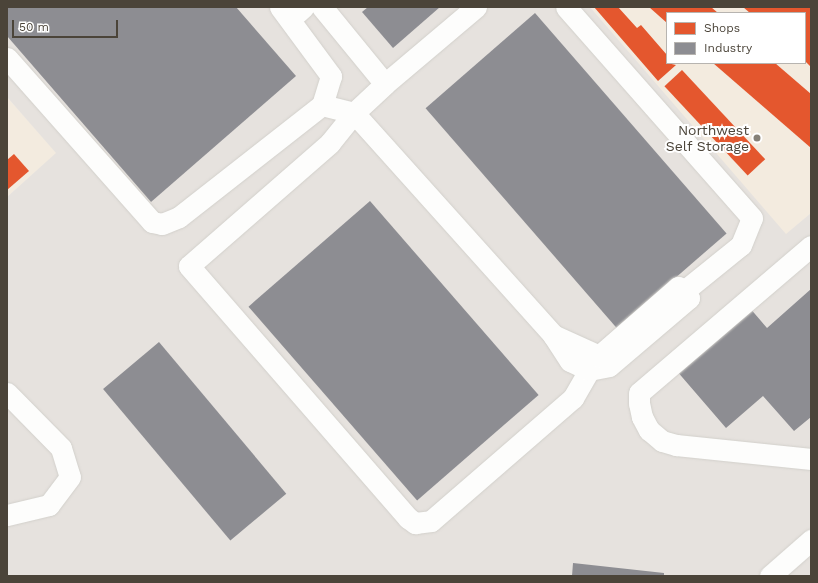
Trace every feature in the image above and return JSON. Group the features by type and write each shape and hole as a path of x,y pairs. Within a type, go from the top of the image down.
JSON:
{"street":[{"path":"322,7 385,84"},
{"path":"476,7 385,84 354,112 330,143 189,266 408,518 423,524 431,520 573,398 589,370"},
{"path":"566,7 752,218 741,245 684,291"},
{"path":"7,58 152,222 162,224 179,217 322,105 331,76 292,11"},
{"path":"322,105 354,112 553,335 570,361 589,370 609,366 689,298 684,291 678,287 599,356 553,335"},
{"path":"811,246 639,394 642,417 649,430 662,441 676,445 811,459"},
{"path":"7,393 62,448 70,477 50,505 7,516"},
{"path":"770,576 811,540"}],"shaded area":[{"path":"7,7 590,7 786,234 811,213 811,576 7,576 7,197 56,153 7,97"},
{"name":"Northwest Self Storage","path":"590,7 811,7 811,213 786,235"},
{"path":"7,97 57,153 7,197"}],"building: Shops":[{"path":"594,7 618,7 637,28 641,25 666,54 666,64 676,65 658,81"},
{"path":"649,7 711,7 717,12 666,12 666,22"},
{"path":"743,7 811,7 811,67 806,62 806,12 749,12"},
{"path":"714,64 776,64 811,94 811,148"},
{"path":"682,70 765,159 748,176 664,86"},
{"path":"14,154 29,171 7,190 7,160"}],"building: Industry":[{"path":"7,7 236,7 296,76 151,202 7,36"},
{"path":"368,7 440,7 393,48 362,12"},
{"path":"535,13 727,233 617,329 426,108"},
{"path":"370,201 539,395 417,501 248,307"},
{"path":"811,289 811,417 794,431 763,396 726,428 676,370 749,307 767,328"},
{"path":"159,342 286,494 230,541 103,389"},
{"path":"573,563 664,573 664,576 572,576"}],"place":[{"name":"Northwest Self Storage","path":"757,138"}]}
